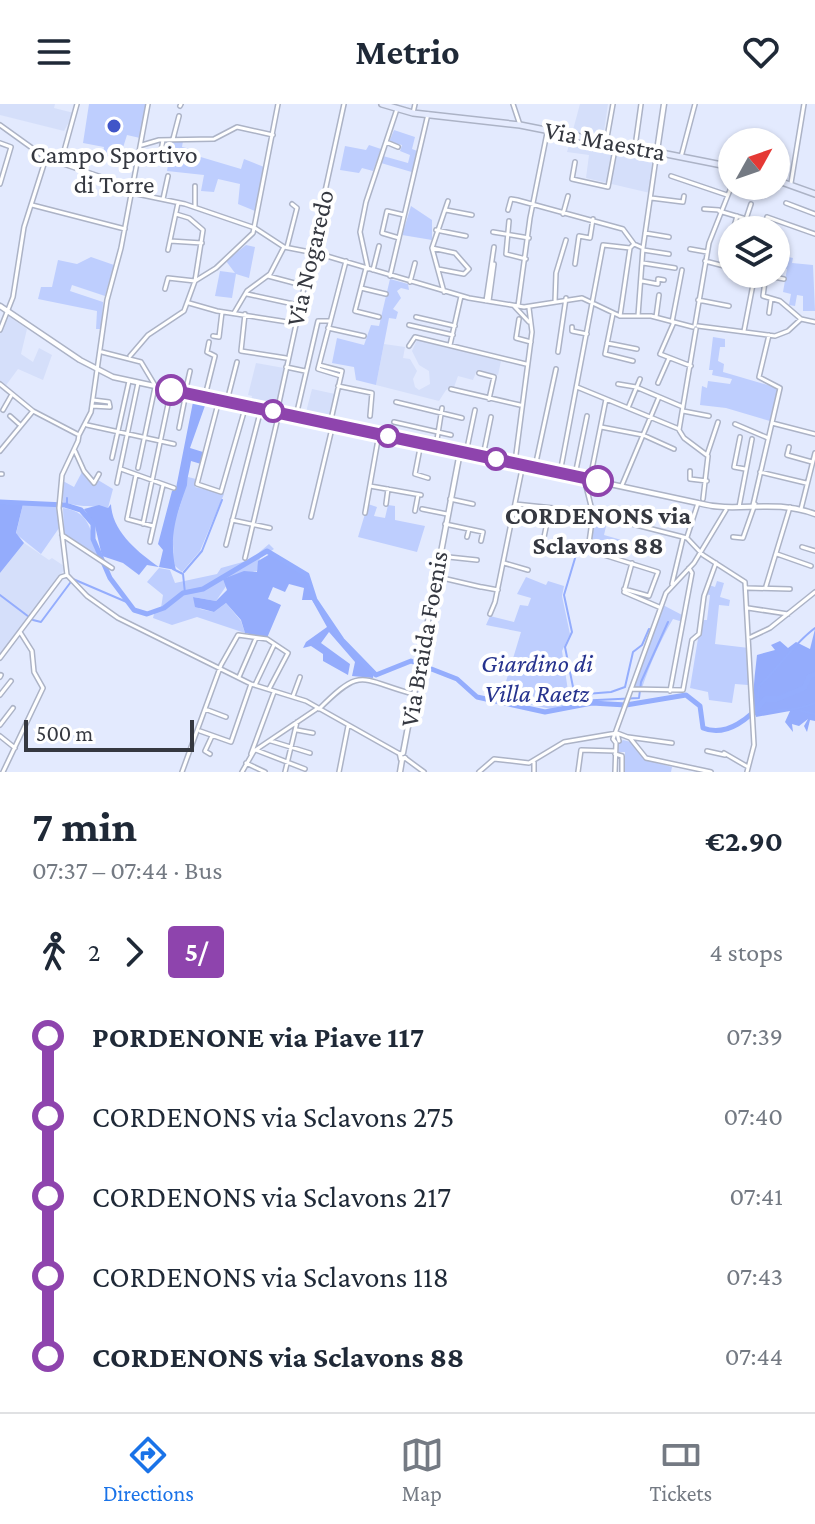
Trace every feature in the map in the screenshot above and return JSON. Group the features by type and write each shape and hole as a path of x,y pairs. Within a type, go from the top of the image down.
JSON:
{"main road":[{"name":"Via Maestra","path":"382,104 413,113 548,130 718,164"},
{"path":"791,185 815,194"}],"street":[{"path":"61,162 77,104"},
{"path":"77,435 87,425 92,406 107,300 125,229 148,104"},
{"path":"165,289 170,277 195,281 234,253 255,228 278,104"},
{"name":"Via Nogaredo","path":"245,558 278,412 302,285 344,104"},
{"path":"413,113 415,104"},
{"path":"513,104 520,125"},
{"path":"606,143 613,104"},
{"path":"635,147 641,104"},
{"path":"640,316 643,249 664,104"},
{"path":"681,157 695,104"},
{"path":"791,185 804,104"},
{"path":"369,269 360,232 366,202 397,109"},
{"path":"390,276 428,114"},
{"path":"172,140 179,116"},
{"path":"0,134 1,126 46,158 132,191 195,207 255,228 285,247 346,261 461,296 529,307 566,298 594,302 620,316 653,316 696,327 769,335 780,335 801,319"},
{"path":"141,145 163,140 214,139 237,127 273,135"},
{"path":"516,306 548,130"},
{"path":"154,155 160,156 163,140"},
{"path":"386,142 398,147"},
{"path":"0,143 11,147 0,184"},
{"path":"575,162 572,179 608,187 616,144"},
{"path":"0,330 8,312 31,205 46,158"},
{"path":"163,199 168,176"},
{"path":"671,176 718,192"},
{"path":"195,186 195,207"},
{"path":"563,214 568,196"},
{"path":"651,198 683,202 684,196"},
{"path":"508,210 511,199 593,219 623,229 634,244 643,249 669,254"},
{"path":"679,429 705,261 724,200"},
{"path":"444,292 432,248 448,201"},
{"path":"168,250 178,202"},
{"path":"786,203 815,214"},
{"path":"234,313 245,294 268,276 285,247 297,208 292,204"},
{"path":"747,216 751,204"},
{"path":"31,205 98,219 125,229"},
{"path":"704,209 737,216"},
{"path":"446,210 472,215"},
{"path":"399,238 382,234 387,211 406,215"},
{"path":"130,356 148,335 180,317 189,303 202,243 201,228 189,218 176,214"},
{"path":"575,264 579,236 590,238 593,219"},
{"path":"509,221 506,254 526,259"},
{"path":"790,225 815,234"},
{"path":"436,230 466,236"},
{"path":"493,232 529,238"},
{"path":"645,233 669,237"},
{"path":"555,302 556,273 566,240"},
{"path":"170,241 202,243"},
{"path":"560,473 604,243 630,248"},
{"path":"620,316 630,248 634,244"},
{"path":"379,246 355,311 379,317"},
{"path":"488,301 494,247"},
{"path":"432,248 455,253 469,269 467,274 437,269"},
{"path":"690,249 707,252"},
{"path":"311,517 341,376 319,371 319,365 346,261"},
{"path":"705,261 718,264"},
{"path":"410,282 415,263"},
{"path":"643,263 675,268"},
{"path":"488,301 494,264"},
{"path":"682,270 673,322 660,354 691,366"},
{"path":"268,276 302,285"},
{"path":"642,281 658,284 658,279 664,280"},
{"path":"361,288 386,294"},
{"path":"744,331 754,288"},
{"path":"764,288 763,296 783,303 801,319 815,322"},
{"path":"245,294 298,305"},
{"path":"653,316 659,295"},
{"path":"450,345 461,296"},
{"path":"558,352 566,298"},
{"path":"769,313 771,299"},
{"path":"698,300 729,306"},
{"path":"189,303 222,312 294,323"},
{"path":"0,306 96,370 129,381 701,502 723,512 754,504 790,507 815,514"},
{"path":"516,306 529,322"},
{"path":"515,462 520,405 531,342 529,307"},
{"path":"642,307 653,316"},
{"path":"213,336 219,337 222,312"},
{"path":"245,314 241,351 287,358"},
{"path":"613,314 605,356 633,361"},
{"path":"416,317 455,326"},
{"path":"519,319 516,338 531,342"},
{"path":"296,416 318,321 330,321"},
{"path":"409,325 453,335"},
{"path":"572,327 572,331 587,334"},
{"path":"328,328 364,336"},
{"path":"733,537 743,538 754,504 780,388 760,380 769,335"},
{"path":"409,346 415,337 526,364"},
{"path":"209,342 207,352 215,356 212,398 197,484 221,492 246,405"},
{"path":"607,343 637,349"},
{"path":"102,352 130,356 147,366 155,387 138,468"},
{"path":"658,383 669,358"},
{"path":"227,402 237,362"},
{"path":"286,367 306,371"},
{"path":"535,467 556,369"},
{"path":"179,428 190,371"},
{"path":"479,373 494,377 489,399"},
{"path":"628,408 640,379"},
{"path":"112,458 129,381"},
{"path":"117,483 138,383"},
{"path":"0,384 33,411 77,435"},
{"path":"618,384 636,387 683,409 709,416"},
{"path":"338,386 372,393 370,416"},
{"path":"577,387 679,429 684,438 707,455"},
{"path":"451,389 520,405"},
{"path":"143,524 171,390"},
{"path":"3,410 11,396"},
{"path":"622,486 659,397"},
{"path":"590,479 606,399"},
{"path":"92,406 110,407 109,402 93,400"},
{"path":"396,402 441,410 462,418"},
{"path":"226,545 261,409"},
{"path":"436,446 441,410"},
{"path":"463,452 475,410"},
{"path":"0,451 33,411"},
{"path":"10,416 20,424"},
{"path":"575,476 587,416"},
{"path":"483,456 491,417"},
{"path":"394,422 451,435"},
{"path":"615,772 617,733 625,703 701,502 707,481 707,455 718,422"},
{"path":"772,423 815,434"},
{"path":"735,424 768,438"},
{"path":"87,425 174,444"},
{"path":"601,427 643,435 674,449"},
{"path":"365,513 379,434"},
{"path":"70,579 59,508 62,475 75,451 77,435"},
{"path":"740,437 734,467 745,469"},
{"path":"739,507 752,439"},
{"path":"421,443 415,474 428,478"},
{"path":"789,447 787,455 812,462"},
{"path":"75,451 84,471 94,483 99,474"},
{"name":"Via Braida Foenis","path":"400,772 445,524 463,452"},
{"path":"801,509 815,453"},
{"path":"490,614 504,563 523,464"},
{"path":"120,469 174,488"},
{"path":"690,471 690,479 707,481"},
{"path":"760,472 806,483"},
{"path":"136,475 127,519 153,526"},
{"path":"584,478 592,513 588,550 658,572 649,596 624,589"},
{"path":"150,542 163,485"},
{"path":"370,486 420,495 415,511"},
{"path":"386,504 388,489"},
{"path":"450,499 473,504"},
{"path":"515,504 592,513 685,538 716,563 742,577 747,588 751,637 754,745 747,770"},
{"path":"766,586 790,507"},
{"path":"550,508 543,542 551,544"},
{"name":"Via Braida Foenis","path":"422,509 447,514"},
{"path":"670,588 701,552 723,512"},
{"path":"232,520 270,528"},
{"name":"Via Braida Foenis","path":"445,524 483,532 481,541"},
{"name":"Via Braida Foenis","path":"467,537 469,529"},
{"path":"62,535 112,568"},
{"path":"802,547 815,551"},
{"path":"777,553 811,566"},
{"path":"439,556 477,560"},
{"path":"504,563 528,570"},
{"path":"632,563 624,589 627,595 660,607"},
{"path":"631,689 683,690 692,640 699,634 704,596 716,563"},
{"path":"670,691 692,573 687,570"},
{"path":"0,658 61,577 70,579 118,618 177,650 221,667 253,685 318,708 424,772"},
{"path":"435,577 498,590"},
{"path":"747,588 766,586 790,589"},
{"path":"751,637 788,614 815,592"},
{"path":"748,608 788,614"},
{"path":"3,772 43,688 34,672 32,651 20,632"},
{"path":"182,772 235,638 256,638 288,653 269,690"},
{"path":"239,677 256,638"},
{"path":"200,731 231,742 253,685 274,645"},
{"path":"292,697 300,677"},
{"path":"251,754 318,708 344,684 357,679 413,694"},
{"path":"0,695 11,681"},
{"path":"242,772 274,692"},
{"path":"0,725 13,708"},
{"path":"205,709 226,717"},
{"path":"0,715 5,719"},
{"path":"285,772 297,722"},
{"path":"339,772 348,726"},
{"path":"296,729 313,733"},
{"path":"479,772 496,759 534,762 559,744 602,735 617,733 629,738 672,743"},
{"path":"602,735 616,741 629,738"},
{"path":"0,736 15,748"},
{"path":"210,754 205,751 212,736"},
{"path":"629,738 646,758 711,772"},
{"path":"270,740 310,753"},
{"path":"256,750 305,769"},
{"path":"578,772 581,750 615,752 622,756 622,772"},
{"path":"707,751 724,754 753,772"},
{"path":"534,762 534,772"},
{"path":"246,763 265,772"}],"shaded area":[{"path":"0,104 55,104 54,108 74,113 64,131 0,115"},
{"path":"580,104 608,104 603,138 655,154 650,193 586,178 589,155 567,152"},
{"path":"7,315 27,329 21,354 33,362 39,348 52,355 43,380 18,369 4,388 0,383 0,333"},
{"path":"417,340 501,361 498,375 477,370 473,380 458,376 454,387 446,390 439,401 376,385 384,344 405,347 403,358 410,359 417,371 413,379 415,387 419,390 430,384 429,371 419,365 412,351"},
{"path":"256,363 284,368 276,406 251,403 252,396 248,395"},
{"path":"312,389 335,394 329,420 305,416"},
{"path":"194,397 207,400 190,448 203,452 201,464 191,461 174,528 176,570 147,565 139,575 123,563 102,556 95,526 84,509 99,505 108,508 111,504 121,533 159,567 163,550 158,544 172,491 176,488"},
{"path":"0,504 23,504 16,533 24,543 0,573"},
{"path":"24,543 64,566 64,570 0,656 0,573"},
{"path":"270,554 307,575 318,605 346,646 374,673 373,678 352,676 355,662 329,632 321,643 350,664 348,675 323,661 323,654 311,646 303,648 306,642 327,627 312,600 302,600 304,588 289,584 285,592 273,587 268,599 281,605 267,638 245,633 241,620 226,603 214,612 195,607 193,597 216,601 227,590 223,579 244,571 257,572 258,561"},
{"path":"815,629 815,721 810,720 807,732 804,726 808,719 799,726 792,724 793,732 785,722 790,711 756,717 757,655 775,650 771,645 780,641 788,648 796,642 810,649"}],"green space":[{"name":"Campo Sportivo di Torre","path":"89,104 147,104 140,138 127,135 120,157 102,157 104,147 83,143"},
{"path":"394,130 415,137 412,149 420,152 415,173 381,163 383,156 408,163 410,155 400,151 402,145 389,142"},
{"path":"172,141 183,141 182,147 195,150 194,155 241,169 244,159 264,167 255,211 238,204 240,184 218,179 214,192 201,191 204,175 167,171"},
{"path":"369,145 381,149 373,171 362,168 359,173 340,170 345,146 366,150"},
{"path":"411,206 432,220 432,240 402,235"},
{"path":"246,245 255,247 249,278 236,274 232,298 215,296 220,271 235,273 226,261"},
{"path":"91,257 114,265 105,296 72,285 70,291 103,302 102,329 96,329 97,311 38,299 41,287 52,287 58,260 77,264"},
{"path":"790,257 793,258 792,263 813,265 815,311 803,311 803,296 797,295 795,306 789,305 791,294 783,292 784,288 790,288"},
{"path":"390,279 408,284 409,290 401,288 397,291 401,298 393,309 398,312 396,319 389,318 376,385 356,380 354,367 332,363 337,338 364,345 371,325 379,326"},
{"path":"713,337 725,339 725,347 720,347 718,361 724,364 723,372 778,388 770,421 726,408 700,405 702,386 707,388 708,381 730,384 732,379 712,375 713,370 709,370"},
{"path":"82,472 94,484 98,480 113,489 108,508 63,502 63,481 74,487"},
{"path":"188,477 196,479 195,487 224,494 200,551 182,572 174,565 172,523"},
{"path":"23,504 57,506 59,528 41,554 16,534"},
{"path":"368,504 377,507 374,516 385,518 388,505 395,506 395,520 425,526 417,552 358,537"},
{"path":"63,508 73,510 86,520 100,561 64,534"},
{"path":"596,516 608,518 604,535 625,541 621,556 590,548"},
{"path":"269,544 274,549 260,558 257,571 233,576 216,601 193,597 200,609 214,612 226,603 241,621 245,633 197,617 172,625 153,618 155,610 161,608 163,595 147,582 159,568 170,570 175,583 217,574 221,568 250,560"},
{"name":"Giardino di Villa Raetz","path":"526,577 546,585 548,581 564,586 562,596 570,634 562,651 570,704 551,709 501,698 521,632 486,625 490,616 514,622 520,605 528,606 531,598 517,594"},
{"path":"717,581 724,583 720,597 730,600 729,606 719,605 715,644 749,648 748,685 735,684 732,703 709,700 708,692 690,688 701,620 707,620 710,595 705,594 709,585 715,587"},
{"path":"663,605 684,616 683,622 673,619 642,688 634,687"},
{"path":"623,740 631,742 646,760 672,767 671,772 625,772 625,752 618,752 618,744"}],"waterway":[{"path":"185,593 183,574 173,569 171,527 186,485 190,429"},
{"path":"67,498 67,505"},
{"path":"184,572 202,551 222,500"},
{"path":"0,502 65,505 81,510 93,524 93,539 110,578 134,610 147,614 164,608 183,593 203,589 267,551 307,575 315,600 342,640 376,675 411,661 457,679 477,697 545,712 592,703 626,705 686,695 700,706 703,728 721,730 746,719 765,699 777,699 804,688 809,677 815,674"},
{"path":"576,555 564,595 572,632 565,647 577,707"},
{"path":"0,595 33,620 41,622 73,579 129,603"},
{"path":"576,701 639,698 641,682 668,622"},
{"path":"757,711 759,686 815,628"},
{"path":"573,695 611,692 625,687 633,652 642,645 649,629"},
{"path":"753,715 815,703"},
{"path":"801,711 815,714"}],"bus line":[{"name":"5/","path":"171,390 598,481"}],"place":[{"name":"Campo Sportivo di Torre","path":"114,126"},
{"name":"CORDENONS via Sclavons 88","path":"598,481"}]}
